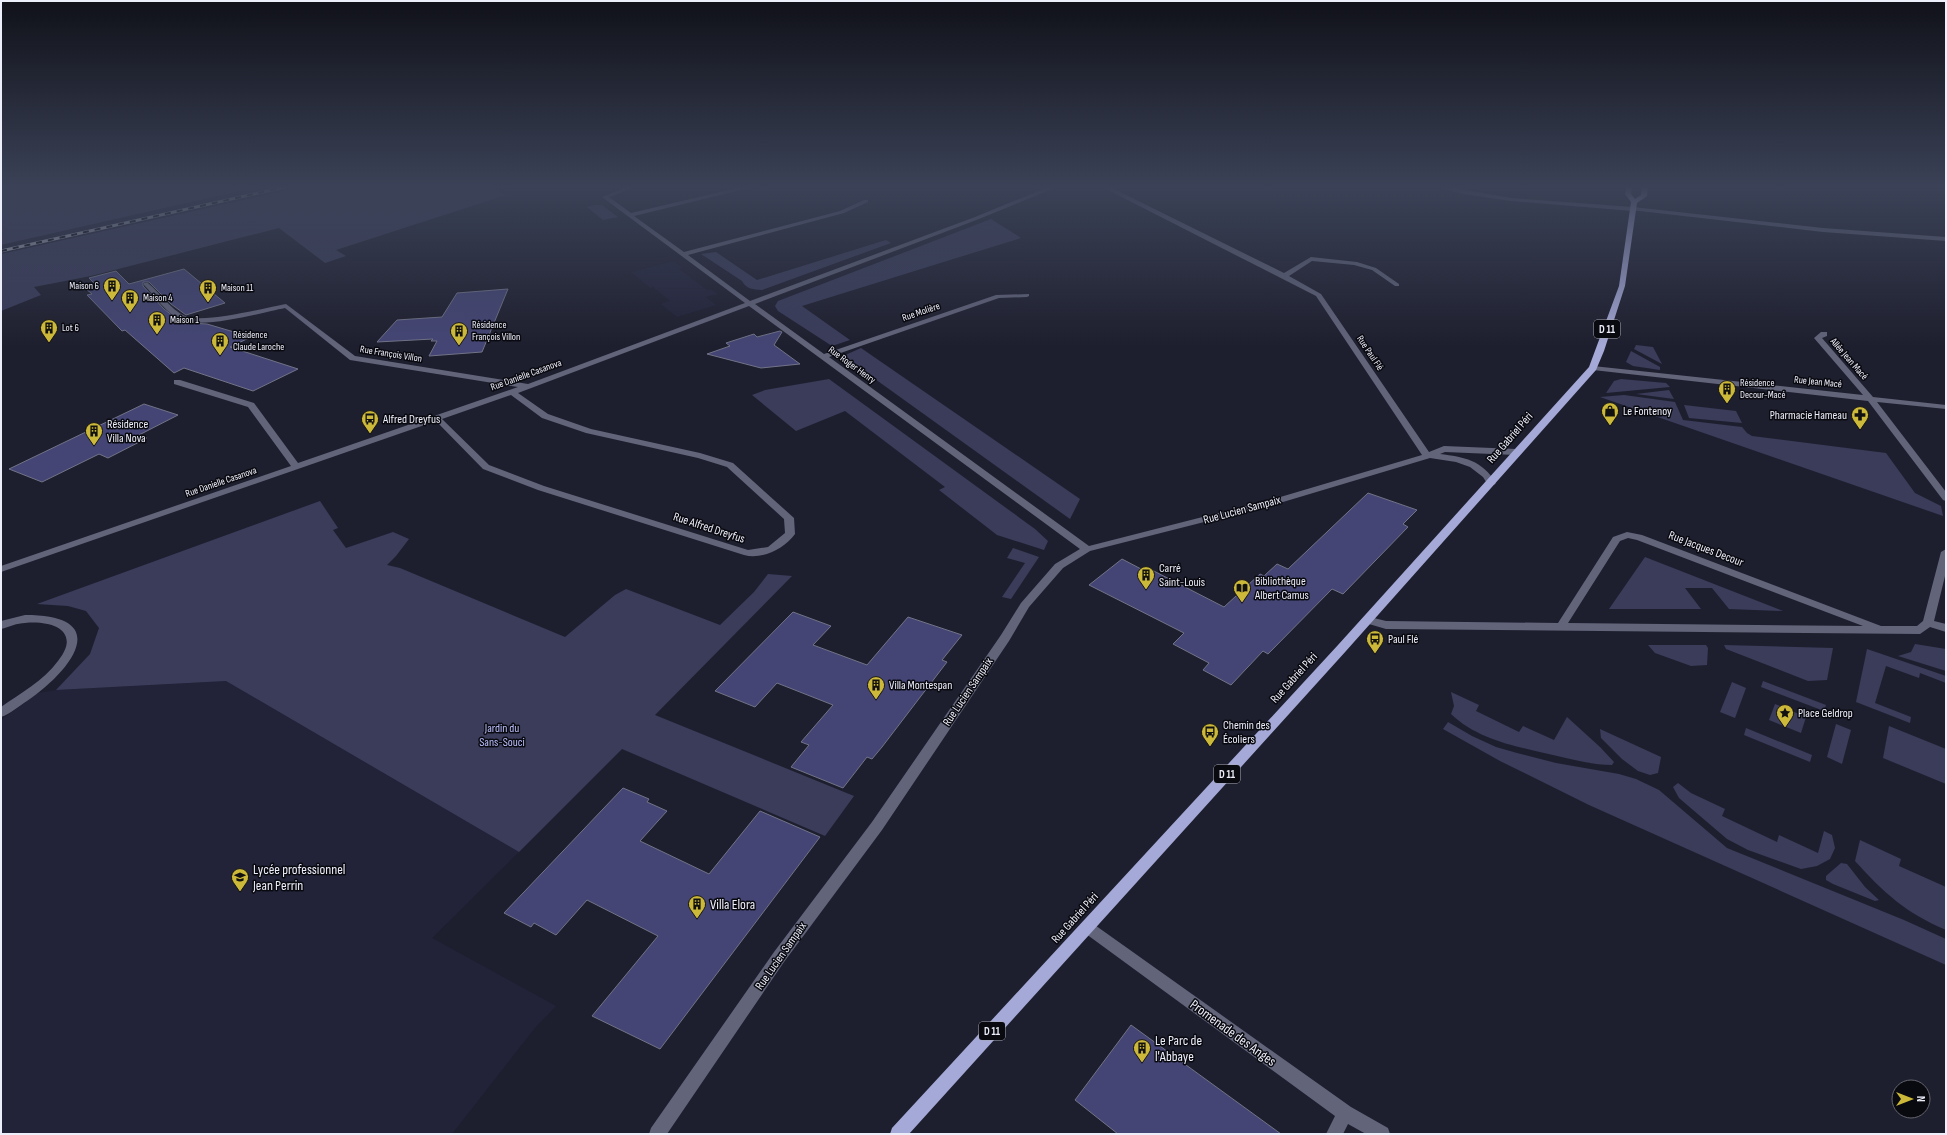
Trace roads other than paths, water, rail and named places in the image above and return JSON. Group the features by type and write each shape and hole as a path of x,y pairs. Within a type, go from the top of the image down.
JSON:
{"main road":[{"name":"Rue Gabriel Péri","path":"898,1134 1491,483 1516,452 1593,368 1622,286 1629,240"}],"street":[{"name":"Rue Roger Henry","path":"664,240 730,290 750,303 1087,549"},
{"path":"684,254 737,240"},
{"name":"Rue Danielle Casanova","path":"1,569 529,386 918,240"},
{"name":"Rue Paul Flé","path":"1212,240 1319,295 1427,456"},
{"path":"1284,276 1311,259 1355,263 1374,268 1397,285"},
{"name":"Rue François Villon","path":"146,284 181,317 190,321 207,320 286,306 354,358 529,386"},
{"name":"Rue Molière","path":"822,357 998,296 1027,294"},
{"name":"Allée Jean Macé","path":"1824,334 1818,338 1870,398"},
{"name":"Rue Jean Macé","path":"1593,368 1946,407"},
{"path":"177,382 251,405 296,467"},
{"name":"Rue Alfred Dreyfus","path":"437,418 486,467 541,488 747,553 762,552 778,547 790,534 790,518 730,465 700,456 589,431 545,416 512,392"},
{"path":"1870,398 1946,498"},
{"name":"Rue Lucien Sampaix","path":"657,1134 779,957 877,826 1005,638 1025,605 1059,566 1087,549 1280,500 1419,460 1444,450 1516,452"},
{"name":"Rue Lucien Sampaix","path":"1427,456 1449,457 1472,464 1486,472 1491,483"},
{"name":"Rue Jacques Decour","path":"1561,626 1616,538 1627,535 1639,537 1883,629"},
{"path":"1946,552 1928,623 1946,628"},
{"path":"1,625 28,619 56,621 69,629 72,635 73,644 69,654 60,667 1,713"},
{"name":"Rue Jacques Decour","path":"1366,620 1386,625 1920,630 1928,623"},
{"name":"Promenade des Anges","path":"1087,927 1345,1113 1382,1134"},
{"path":"1334,1134 1345,1113"}],"railway":[{"path":"1,251 50,240"}],"place":[{"name":"Maison 6","path":"112,301"},
{"name":"Maison 11","path":"208,303"},
{"name":"Maison 4","path":"130,313"},
{"name":"Maison 1","path":"157,335"},
{"name":"Lot 6","path":"49,343"},
{"name":"Résidence François Villon","path":"459,346"},
{"name":"Résidence Claude Laroche","path":"220,356"},
{"name":"Résidence Decour-Macé","path":"1727,404"},
{"name":"Le Fontenoy","path":"1610,426"},
{"name":"Pharmacie Hameau","path":"1860,430"},
{"name":"Alfred Dreyfus","path":"370,434"},
{"name":"Résidence Villa Nova","path":"94,446"},
{"name":"Carré Saint-Louis","path":"1146,590"},
{"name":"Bibliothèque Albert Camus","path":"1242,603"},
{"name":"Paul Flé","path":"1375,654"},
{"name":"Villa Montespan","path":"876,700"},
{"name":"Place Geldrop","path":"1785,728"},
{"name":"Chemin des Écoliers","path":"1210,747"},
{"name":"Lycée professionnel Jean Perrin","path":"240,892"},
{"name":"Villa Elora","path":"697,919"},
{"name":"Le Parc de l'Abbaye","path":"1142,1063"}],"park label":[{"name":"Jardin du Sans-Souci","path":"502,735"}]}
